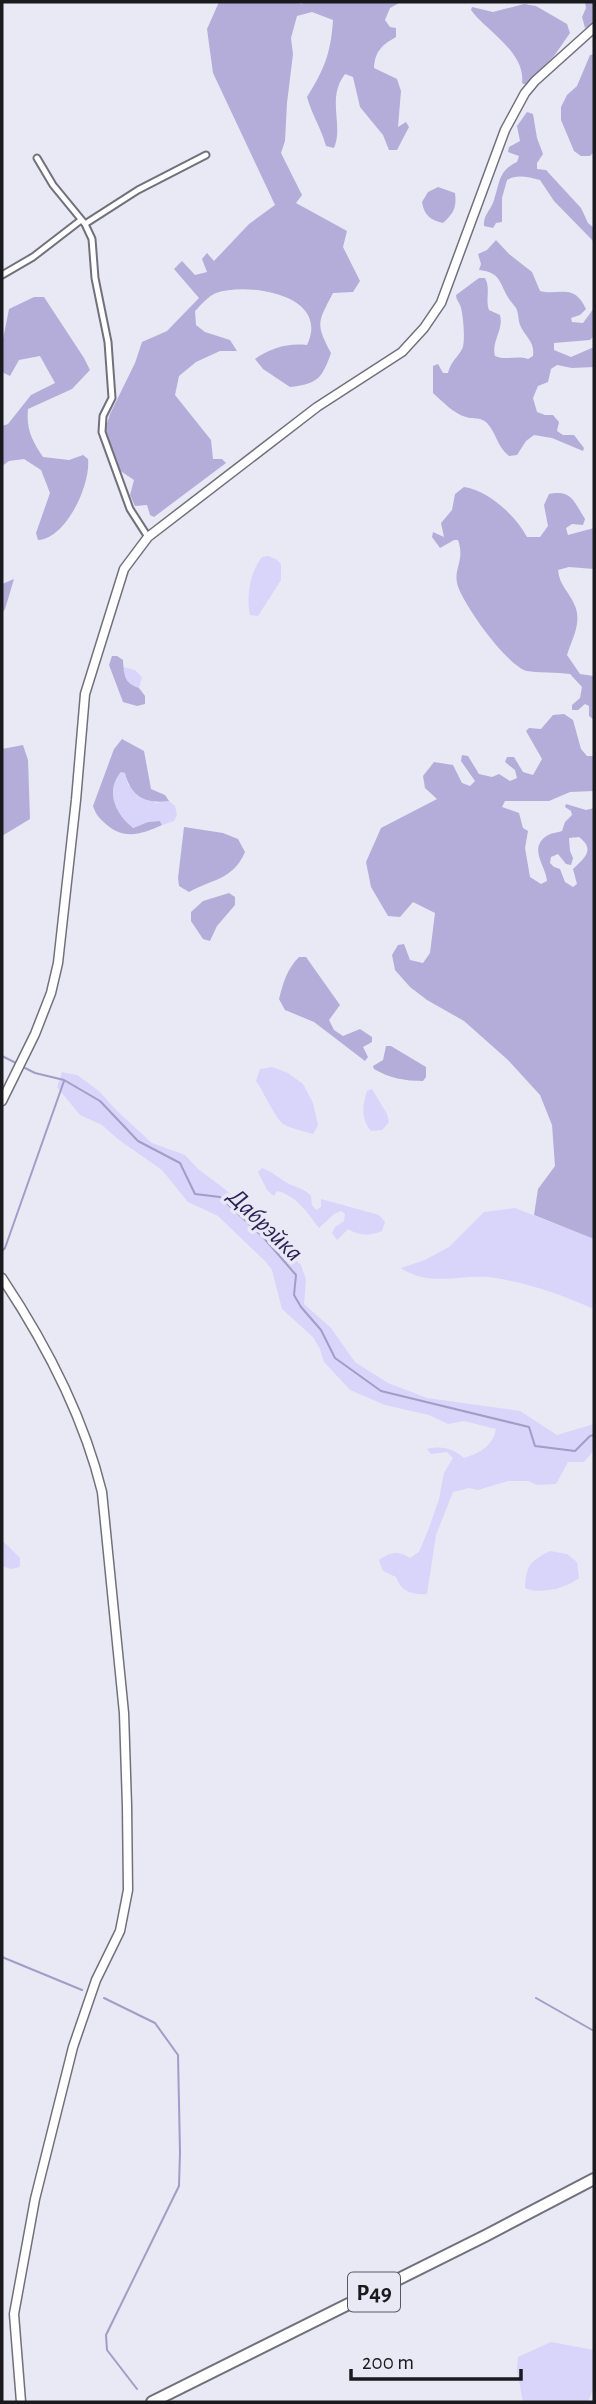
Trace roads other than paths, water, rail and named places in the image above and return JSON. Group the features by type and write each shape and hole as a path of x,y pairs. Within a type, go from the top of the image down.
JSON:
{"highway":[{"name":"Р49","path":"152,2402 594,2179"}],"street":[{"path":"2,1101 25,1056 51,993 58,962 85,694 124,569 148,537 317,407 402,352 424,328 441,303 505,130 525,93 594,28"},
{"path":"2,275 83,222 206,155"},
{"path":"37,158 53,185 83,222 94,248 95,278 108,342 112,398 103,416 102,432 130,509 148,537"},
{"path":"2,1278 35,1328 60,1376 93,1457 102,1492 124,1713 127,1805 128,1890 120,1931 96,1980 73,2047 35,2199 19,2277 14,2314 20,2402"}],"waterway":[{"name":"Дабрэйка","path":"2,1056 18,1064"},
{"name":"Дабрэйка","path":"23,1067 64,1080 100,1101 138,1141 180,1163 195,1194 220,1197 263,1237 296,1275 294,1295 321,1330 335,1358 381,1391 529,1427 535,1446 575,1451 594,1435"},
{"path":"2,1251 64,1081"},
{"path":"2,1957 82,1990"},
{"path":"104,1998 155,2023 178,2055 179,2186 106,2335 107,2350 137,2389"},
{"path":"536,1998 594,2031"}]}
